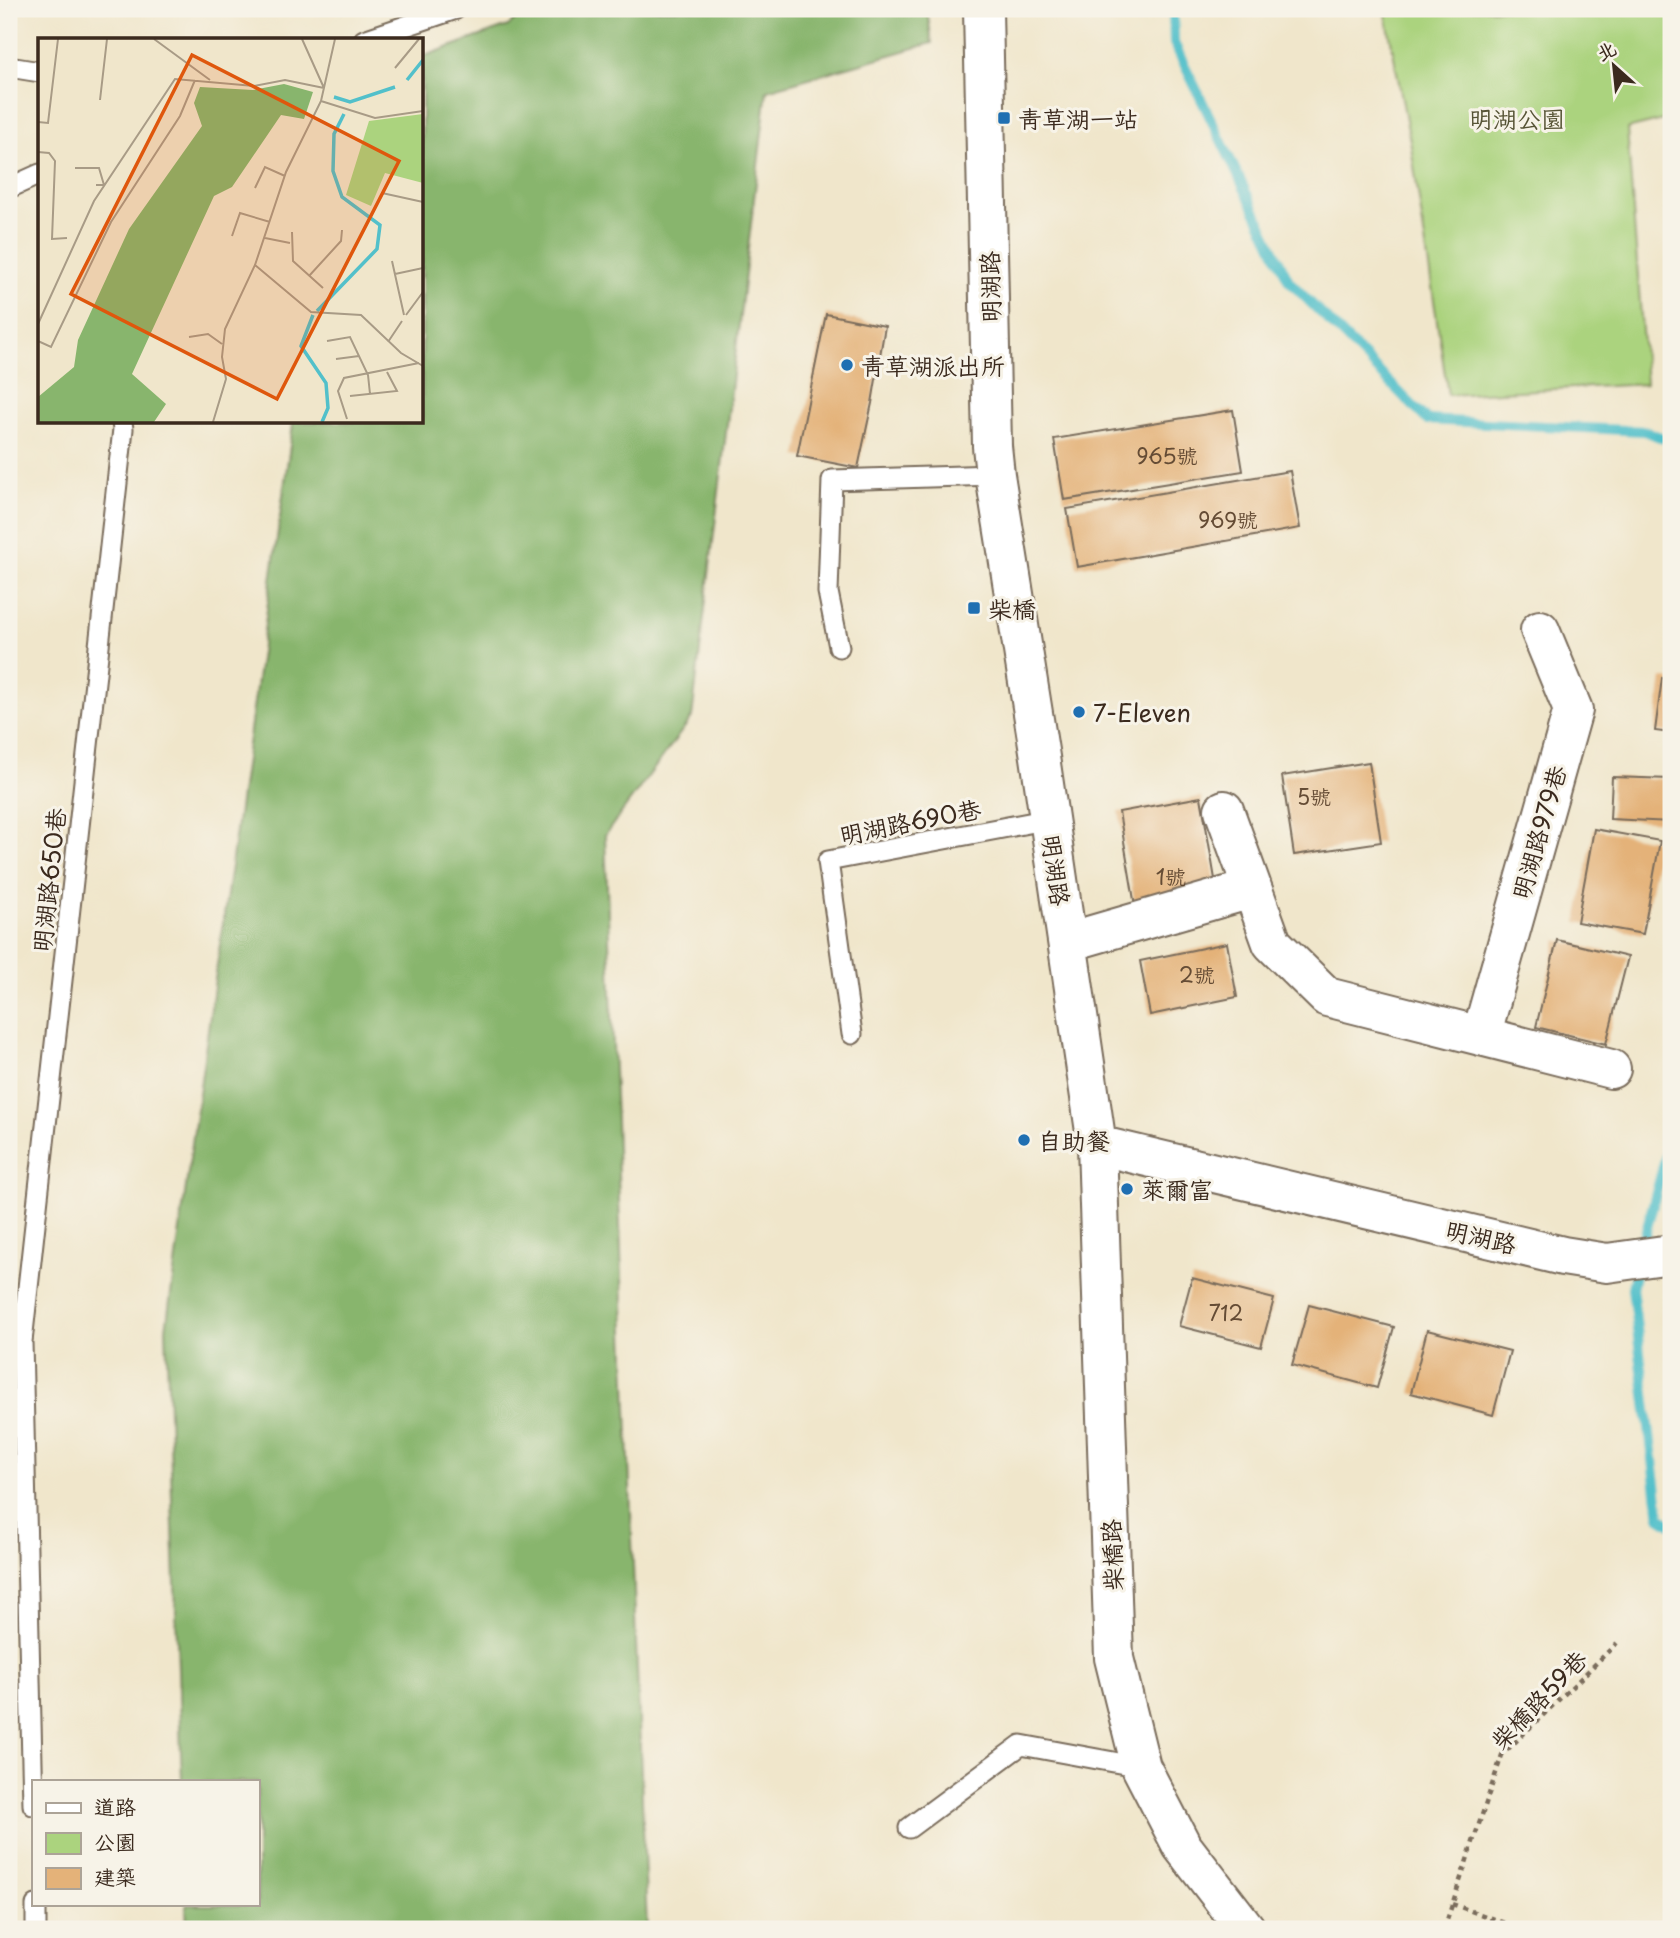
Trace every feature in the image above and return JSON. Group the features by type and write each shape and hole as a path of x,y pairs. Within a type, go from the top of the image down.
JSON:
{"main road":[{"name":"明湖路","path":"983,9 992,446 1097,1145 1563,1256 1607,1263 1670,1254"},
{"name":"明湖路979巷","path":"1481,1036 1573,710 1540,630"},
{"path":"1224,810 1272,943 1327,997 1611,1069"},
{"path":"1068,942 1251,888"},
{"name":"柴橋路","path":"1097,1145 1114,1658 1141,1768 1182,1846 1247,1929"}],"lane":[{"path":"369,38 456,9"},
{"path":"9,67 38,72"},
{"path":"9,188 38,175"},
{"name":"明湖路650巷","path":"32,1780 22,1342 122,424"},
{"path":"839,647 828,592 832,480 995,475"},
{"name":"明湖路690巷","path":"852,1034 828,861 1049,819"},
{"path":"909,1828 1021,1745 1141,1768"},
{"path":"36,1906 36,1929"}],"path":[{"name":"柴橋路59巷","path":"1444,1929 1502,1755 1617,1643"},
{"path":"1452,1904 1521,1929"}],"green space":[{"path":"529,9 927,9 932,43 767,90 692,717 605,835 647,1929 187,1929 186,1906 259,1906 259,1780 182,1780 166,1329 293,424 424,424 424,56 508,26"},
{"name":"明湖公園","path":"1385,9 1671,9 1671,118 1627,129 1646,384 1448,395 1411,146"}],"building":[{"name":"青草湖派出所","path":"826,314 885,326 858,468 797,456"},
{"path":"1233,410 1243,471 1064,500 1054,439"},
{"path":"1290,471 1300,528 1077,567 1067,509"},
{"path":"1662,678 1671,680 1671,733 1655,731"},
{"path":"1369,762 1381,842 1294,855 1282,776"},
{"path":"1612,777 1671,779 1671,822 1610,819"},
{"path":"1201,797 1217,891 1135,906 1119,812"},
{"path":"1594,829 1660,841 1643,934 1577,922"},
{"path":"1557,940 1628,957 1606,1044 1536,1027"},
{"path":"1227,943 1237,997 1150,1015 1140,961"},
{"path":"1192,1278 1274,1299 1261,1347 1179,1326"},
{"path":"1309,1305 1394,1327 1377,1388 1292,1365"},
{"path":"1427,1330 1510,1351 1493,1415 1411,1393"}],"waterway":[{"path":"1173,9 1174,43 1289,281 1427,420 1644,431 1671,441"},
{"path":"1641,1250 1671,1136"},
{"path":"1637,1266 1632,1288 1660,1517 1671,1524"}],"place":[{"name":"青草湖一站","path":"1004,118"},
{"name":"青草湖派出所","path":"847,365"},
{"name":"柴橋","path":"974,608"},
{"name":"7-Eleven","path":"1079,712"},
{"name":"自助餐","path":"1024,1140"},
{"name":"萊爾富","path":"1127,1189"}]}
